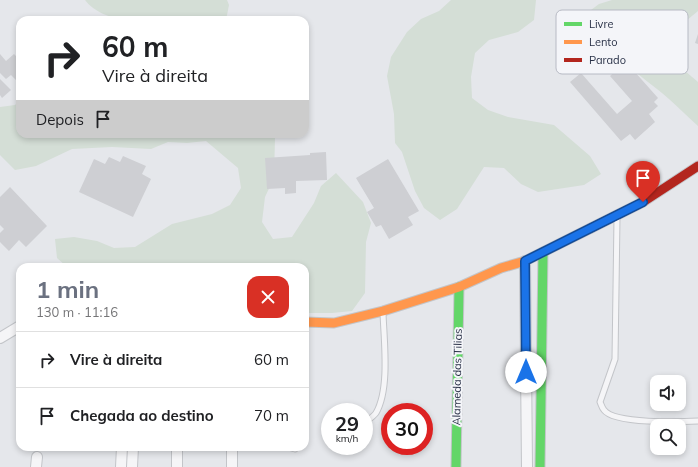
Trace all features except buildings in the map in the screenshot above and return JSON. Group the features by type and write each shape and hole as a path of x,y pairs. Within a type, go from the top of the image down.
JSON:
{"street":[{"path":"309,322 334,323 383,311 459,287 501,268 525,261 643,202 698,166"},
{"path":"540,467 543,252"},
{"path":"525,261 527,467"},
{"name":"Alameda das Tilias","path":"456,467 459,287"},
{"path":"0,338 16,328"},
{"path":"121,467 122,451"},
{"path":"132,467 133,451"},
{"path":"177,451 177,467"},
{"path":"232,451 232,467"}],"lane":[{"path":"617,216 615,359 600,402 604,411 614,417 634,420 698,421"},
{"path":"373,416 379,407 384,383 383,311"}],"shaded area":[{"path":"85,0 227,0 229,5 227,16 110,16 93,8"},
{"path":"451,0 536,0 534,20 518,32 489,40 475,53 471,77 472,98 488,110 508,117 554,125 590,156 601,174 584,185 538,192 521,184 504,168 484,167 457,209 440,220 424,208 415,191 402,152 395,143 394,114 387,76 391,57 407,32 421,19 439,11"},
{"path":"612,0 698,0 698,11 688,19 688,10 591,10 599,4"},
{"path":"638,74 688,74 698,82 698,126 669,99"},
{"path":"16,104 16,138 275,138 274,178 265,197 262,222 273,239 292,237 314,203 321,186 336,173 363,202 371,223 366,242 365,293 352,311 309,313 309,263 63,263 57,258 55,239 74,237 97,241 114,248 135,247 172,224 212,214 230,205 241,188 238,168 206,141 187,143 168,142 151,149 112,147 72,149 36,166 15,170 0,155 0,107"}],"traffic: fast":[{"path":"540,467 543,252"},
{"path":"456,467 459,287"}],"traffic: slow":[{"path":"309,322 334,323 383,311 459,287 501,268 525,261 591,228"}],"traffic: jam":[{"path":"591,228 643,202 698,166"}],"route":[{"path":"526,372 525,261 643,202"}]}
